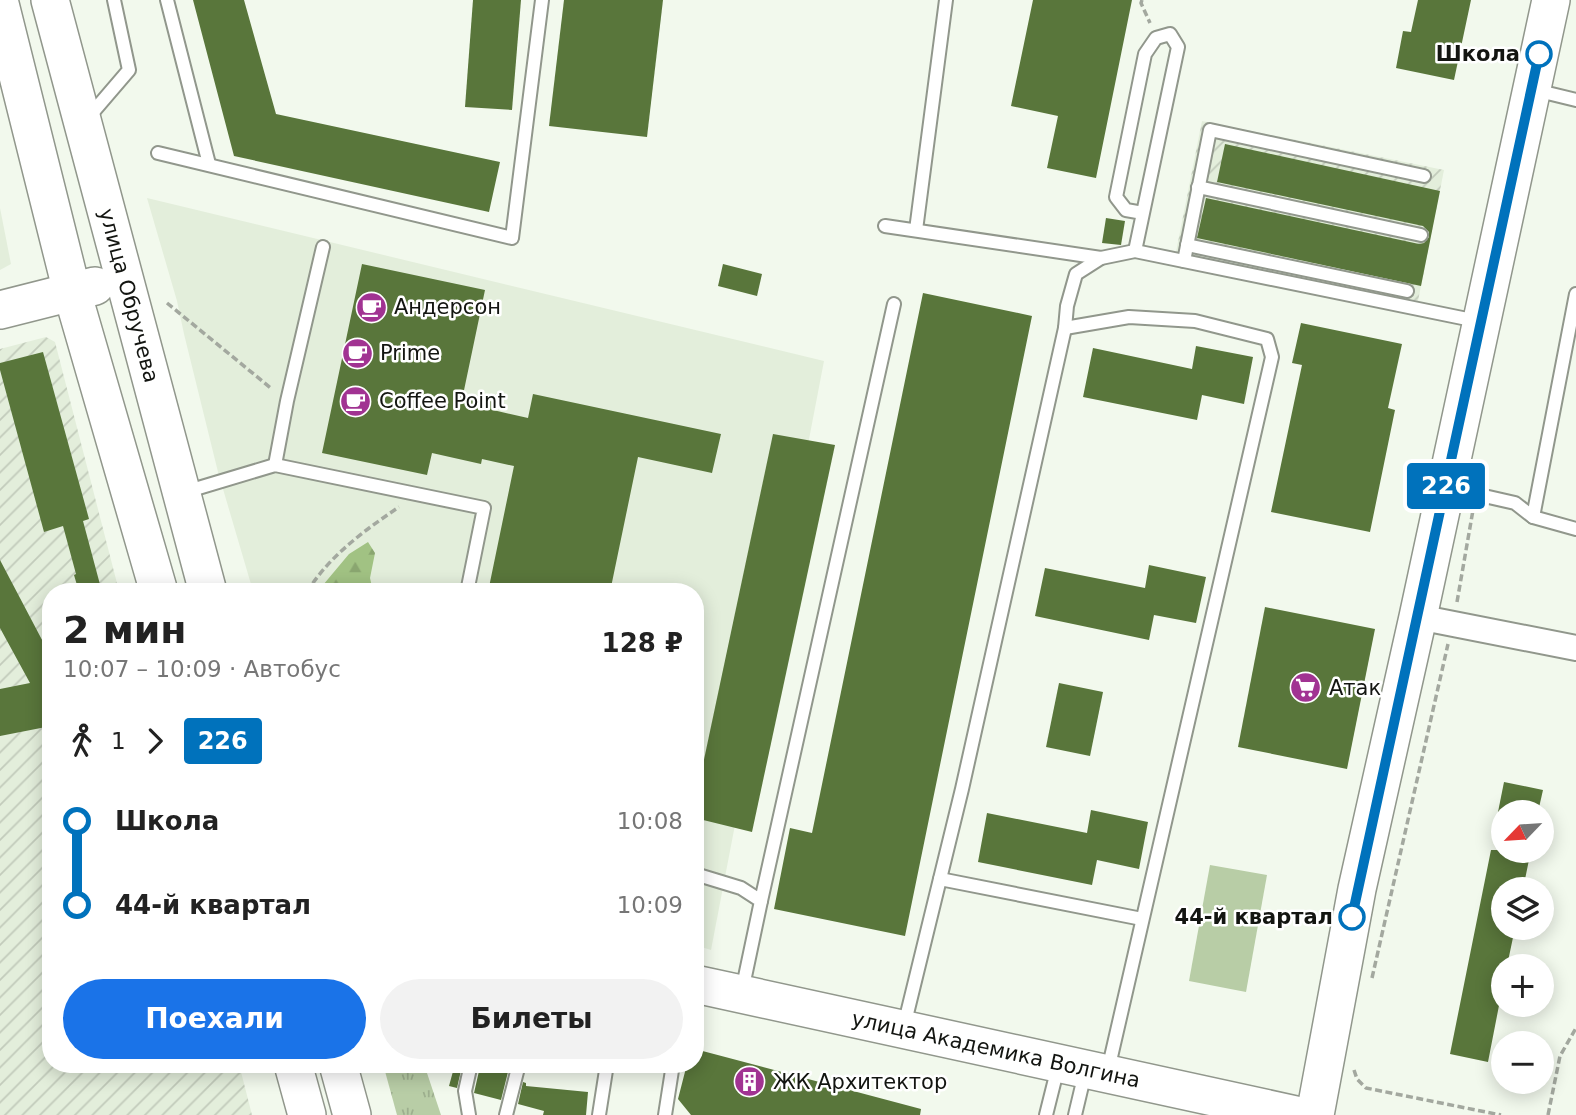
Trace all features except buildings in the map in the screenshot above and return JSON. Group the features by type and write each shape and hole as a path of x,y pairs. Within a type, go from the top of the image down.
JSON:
{"street":[{"name":"улица Обручева","path":"50,0 206,583"},
{"path":"1315,1115 1357,889 1435,620 1461,491 1481,321 1550,0"},
{"path":"0,4 72,292 156,583"},
{"path":"0,310 123,279"},
{"path":"1435,620 1576,648"},
{"name":"улица Академика Волгина","path":"704,986 1296,1115"},
{"path":"295,1073 307,1115"},
{"path":"342,1073 352,1115"}],"lane":[{"path":"83,125 129,71 114,0"},
{"path":"167,0 209,164"},
{"path":"158,153 512,238 542,0"},
{"path":"916,230 946,0"},
{"path":"1135,251 1178,47 1170,34 1156,38 1145,54 1116,197 1126,210 1143,213"},
{"path":"1531,89 1576,100"},
{"path":"1184,261 1210,130 1424,176"},
{"path":"1198,187 1421,235"},
{"path":"885,226 1101,258 1135,251 1481,321"},
{"path":"1187,245 1407,291"},
{"path":"275,465 323,247"},
{"path":"903,1030 965,775 1065,328 1067,306 1076,274 1101,258"},
{"path":"1533,517 1576,294"},
{"path":"741,994 894,304"},
{"path":"1065,328 1129,317 1195,321 1267,340 1272,357 1142,919 1084,1068 1075,1115"},
{"path":"181,494 275,465 484,508 469,583"},
{"path":"1461,491 1515,503 1533,517 1576,529"},
{"path":"704,877 741,888 761,901"},
{"path":"940,879 1142,919"},
{"path":"1046,1115 1084,1068"},
{"path":"469,1073 465,1090 469,1115"},
{"path":"506,1115 517,1073"},
{"path":"599,1115 606,1073"},
{"path":"665,1115 672,1073"}],"path":[{"path":"1142,0 1156,38"},
{"path":"167,303 287,401"},
{"path":"1370,985 1435,620 1461,491"},
{"path":"312,583 334,559 370,527 418,494"},
{"path":"1548,1115 1560,1056 1576,1028"},
{"path":"1352,1065 1357,1079 1366,1088 1501,1115"}],"shaded area":[{"path":"1202,121 1444,170 1418,301 1176,252"},
{"path":"147,198 824,361 711,950 704,948 704,583 251,583 218,472 177,301"},
{"path":"0,208 11,264 0,270"},
{"path":"46,337 55,342 117,583 42,583 42,1073 241,1073 252,1115 0,1115 0,349"}],"green space":[{"path":"368,542 375,553 371,583 325,583 349,554"},
{"path":"1210,865 1267,875 1246,992 1189,981"},
{"path":"385,1073 427,1073 441,1115 397,1115"}],"bus line":[{"name":"226","path":"1352,917 1539,54"}],"place":[{"name":"Школа","path":"1539,54"},
{"name":"Андерсон","path":"371,307"},
{"name":"Prime","path":"357,353"},
{"name":"Coffee Point","path":"356,401"},
{"name":"Атак","path":"1306,688"},
{"name":"44-й квартал","path":"1352,917"},
{"name":"ЖК Архитектор","path":"750,1082"}]}
